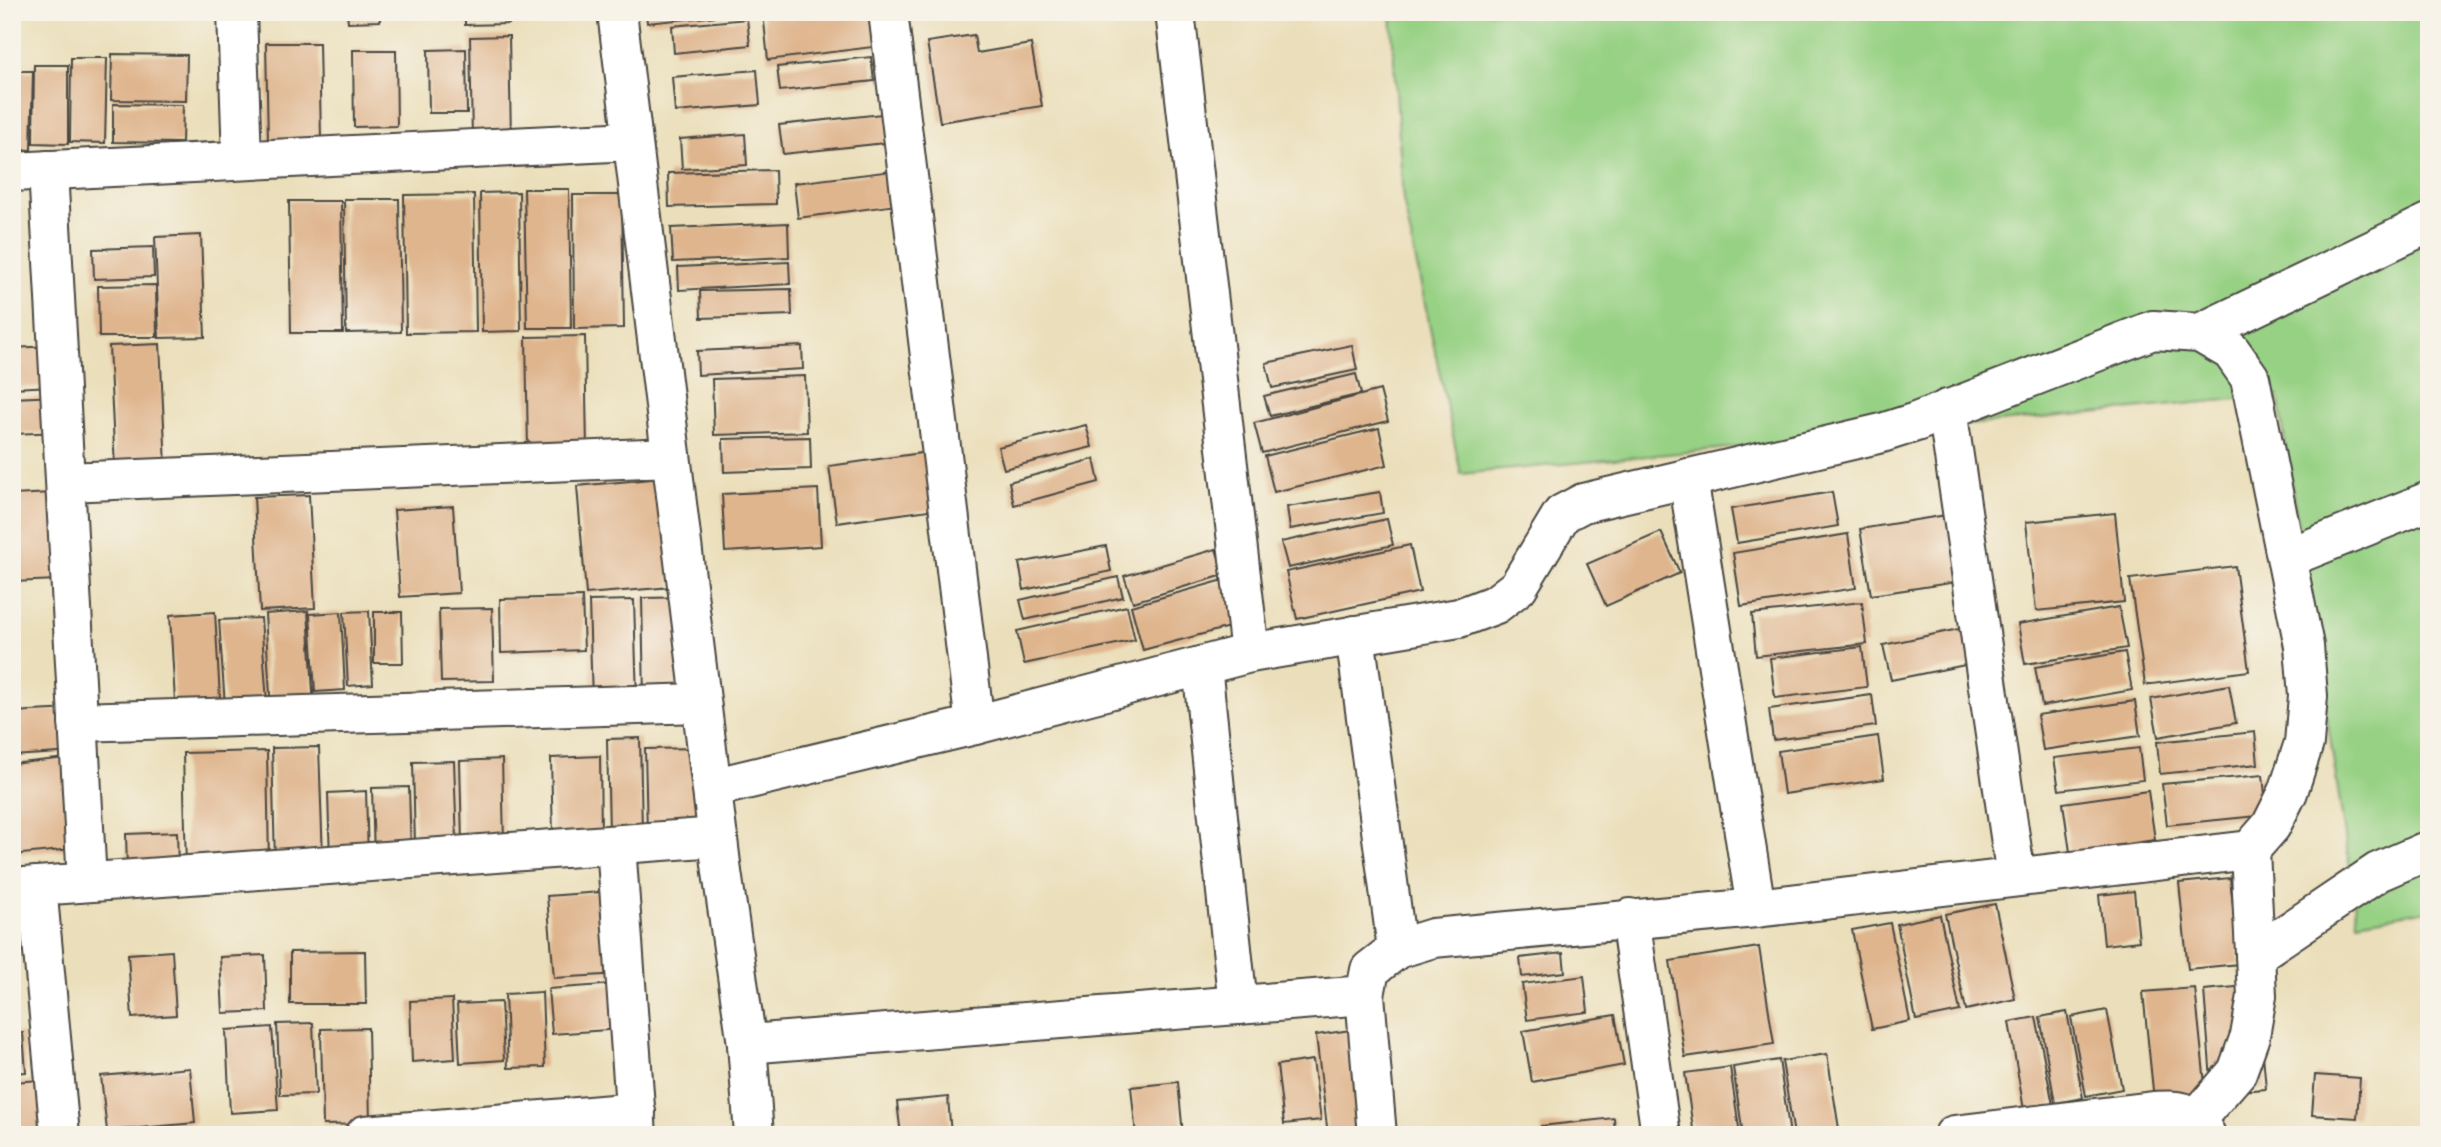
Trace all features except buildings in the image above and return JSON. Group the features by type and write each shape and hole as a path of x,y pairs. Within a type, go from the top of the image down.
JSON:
{"street":[{"path":"237,12 242,160"},
{"path":"617,12 701,703 747,1044 754,1135"},
{"path":"888,12 975,725"},
{"path":"1175,12 1250,653"},
{"path":"87,882 66,482 30,171 632,141"},
{"path":"2200,333 2429,223"},
{"path":"712,788 975,725 1250,653 1458,618 1496,604 1518,587 1562,514 1583,503 1882,433 2153,330 2200,333 2231,351 2250,378 2304,646 2308,696 2304,743 2288,792 2272,826 2250,849 1756,908 1433,938 1397,949 1370,970 1365,995 1377,1135"},
{"path":"1947,410 2016,877"},
{"path":"66,482 671,457"},
{"path":"1688,478 1756,908"},
{"path":"2287,558 2429,501"},
{"path":"1355,635 1397,949"},
{"path":"1202,666 1238,1005"},
{"path":"78,722 701,703"},
{"path":"60,1135 25,887 718,837"},
{"path":"365,1135 637,1123 616,845"},
{"path":"1954,1135 2178,1110 2201,1126 2236,1072 2250,1036 2257,996 2250,849"},
{"path":"2255,955 2378,872 2429,850"},
{"path":"1630,918 1661,1135"},
{"path":"747,1044 1365,995"}],"green space":[{"path":"1391,12 2429,12 2429,910 2358,922 2278,395 1461,474 1403,200"}]}
